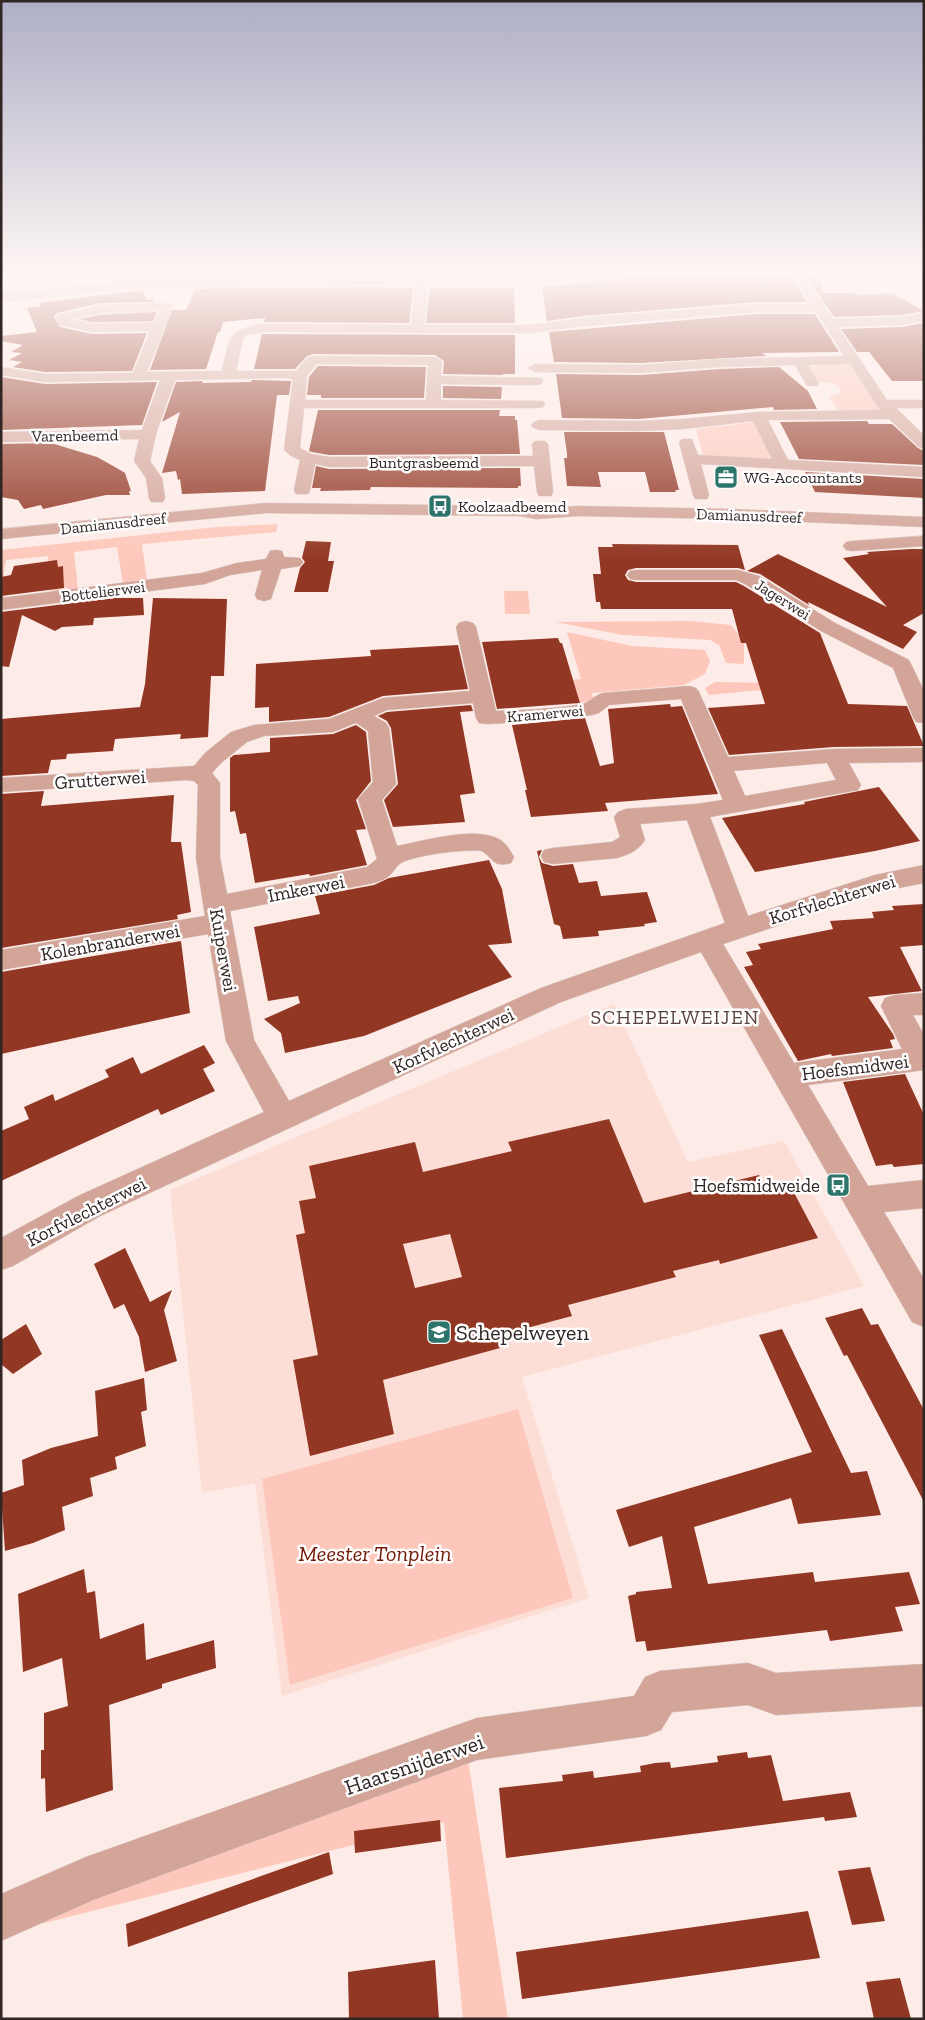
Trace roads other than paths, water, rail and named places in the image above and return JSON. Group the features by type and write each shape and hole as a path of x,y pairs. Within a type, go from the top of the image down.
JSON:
{"street":[{"path":"3,371 45,378 228,375 300,376"},
{"path":"138,377 140,371"},
{"path":"302,490 308,458 292,450 300,376 304,371"},
{"path":"433,404 434,371"},
{"path":"434,380 489,371"},
{"path":"536,371 541,461 545,492"},
{"path":"805,371 812,383"},
{"path":"861,371 887,409 924,444"},
{"path":"142,461 148,434 169,376"},
{"path":"296,404 538,404"},
{"path":"539,425 639,426 683,424 758,416 887,409 924,404"},
{"path":"758,416 782,464"},
{"path":"683,424 701,495"},
{"name":"Varenbeemd","path":"1,437 148,434"},
{"path":"60,436 122,452 142,461 154,478 156,498"},
{"name":"Buntgrasbeemd","path":"308,458 329,462 541,461"},
{"path":"692,460 924,472"},
{"name":"Damianusdreef","path":"1,534 224,512 305,514 346,510 520,511 537,514 598,511 805,517 924,524"},
{"name":"Damianusdreef","path":"460,511 482,520 552,521 584,520 598,511"},
{"path":"852,546 924,541"},
{"name":"Bottelierwei","path":"205,578 266,590 275,559"},
{"name":"Bottelierwei","path":"1,604 205,578 220,572 275,559 294,562"},
{"name":"Jagerwei","path":"636,575 738,576 752,580 828,627 902,664 916,679 924,717"},
{"path":"200,774 213,758 239,738 262,730 334,724 383,704 481,696 466,627"},
{"name":"Kramerwei","path":"481,696 487,718 543,715 592,709 603,699 689,692 720,765"},
{"path":"358,715 378,728 385,784 370,799 389,859"},
{"path":"737,805 720,765 834,756 924,755"},
{"path":"553,856 617,850 633,840 626,817 696,812 850,785 834,756"},
{"name":"Grutterwei","path":"1,785 186,772 200,774"},
{"name":"Kuiperwei","path":"200,774 209,783 208,858 240,1041 283,1118"},
{"path":"696,812 740,928"},
{"name":"Imkerwei","path":"217,914 374,874 383,868 389,859 398,854 472,842 486,843 497,848 502,857"},
{"name":"Korfvlechterwei","path":"1,1255 89,1206 552,995 740,928 874,884 924,874"},
{"name":"Kolenbranderwei","path":"1,960 217,914"},
{"name":"Hoefsmidwei","path":"708,940 862,1201 924,1311"},
{"path":"922,1058 895,1006 924,1004"},
{"name":"Hoefsmidwei","path":"787,1076 922,1058"},
{"path":"862,1201 924,1194"},
{"name":"Haarsnijderwei","path":"1,1918 86,1880 477,1739 646,1715 660,1692 748,1684 776,1694 924,1685"}],"place":[{"name":"WG-Accountants","path":"726,477"},
{"name":"Koolzaadbeemd","path":"440,506"},
{"name":"Hoefsmidweide","path":"838,1185"},
{"name":"Schepelweyen","path":"439,1332"}],"district":[{"name":"SCHEPELWEIJEN","path":"675,1017"}],"park label":[{"name":"Meester Tonplein","path":"375,1553"}]}
